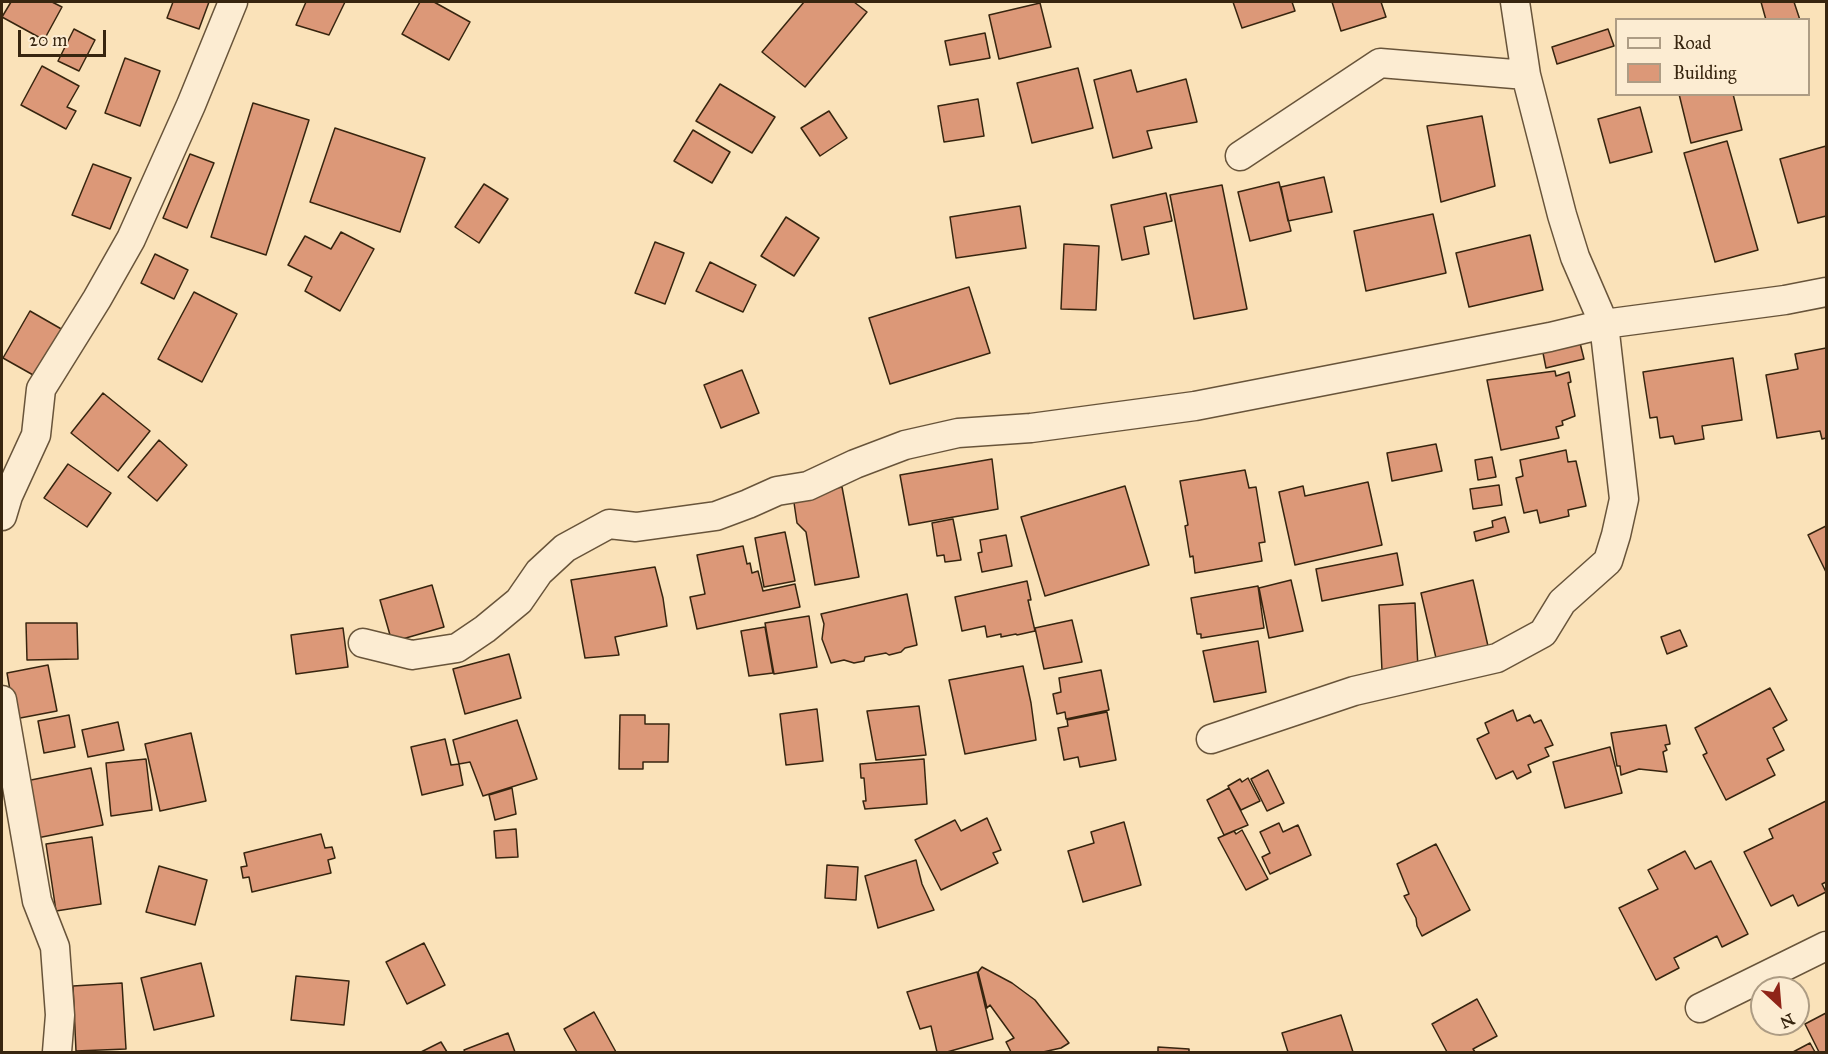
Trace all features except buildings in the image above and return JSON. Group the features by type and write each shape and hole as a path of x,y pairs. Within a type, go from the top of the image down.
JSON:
{"street":[{"path":"2,516 8,496 36,435 40,389 97,299 131,239 232,2"},
{"path":"1210,739 1354,691 1497,658 1543,633 1562,602 1608,561 1624,499 1604,324 1575,257 1562,215 1526,75 1515,2"},
{"path":"1240,156 1380,63 1526,75"},
{"path":"363,643 412,656 457,648 519,601 538,572 565,548 609,525 636,527 716,516 777,491 808,486 855,464 905,445 958,434 1031,428 1195,406 1550,337 1604,324 1785,300 1827,292"},
{"path":"2,700 37,901 55,947 60,1015 57,1053"},
{"path":"1700,1008 1827,946"}]}
